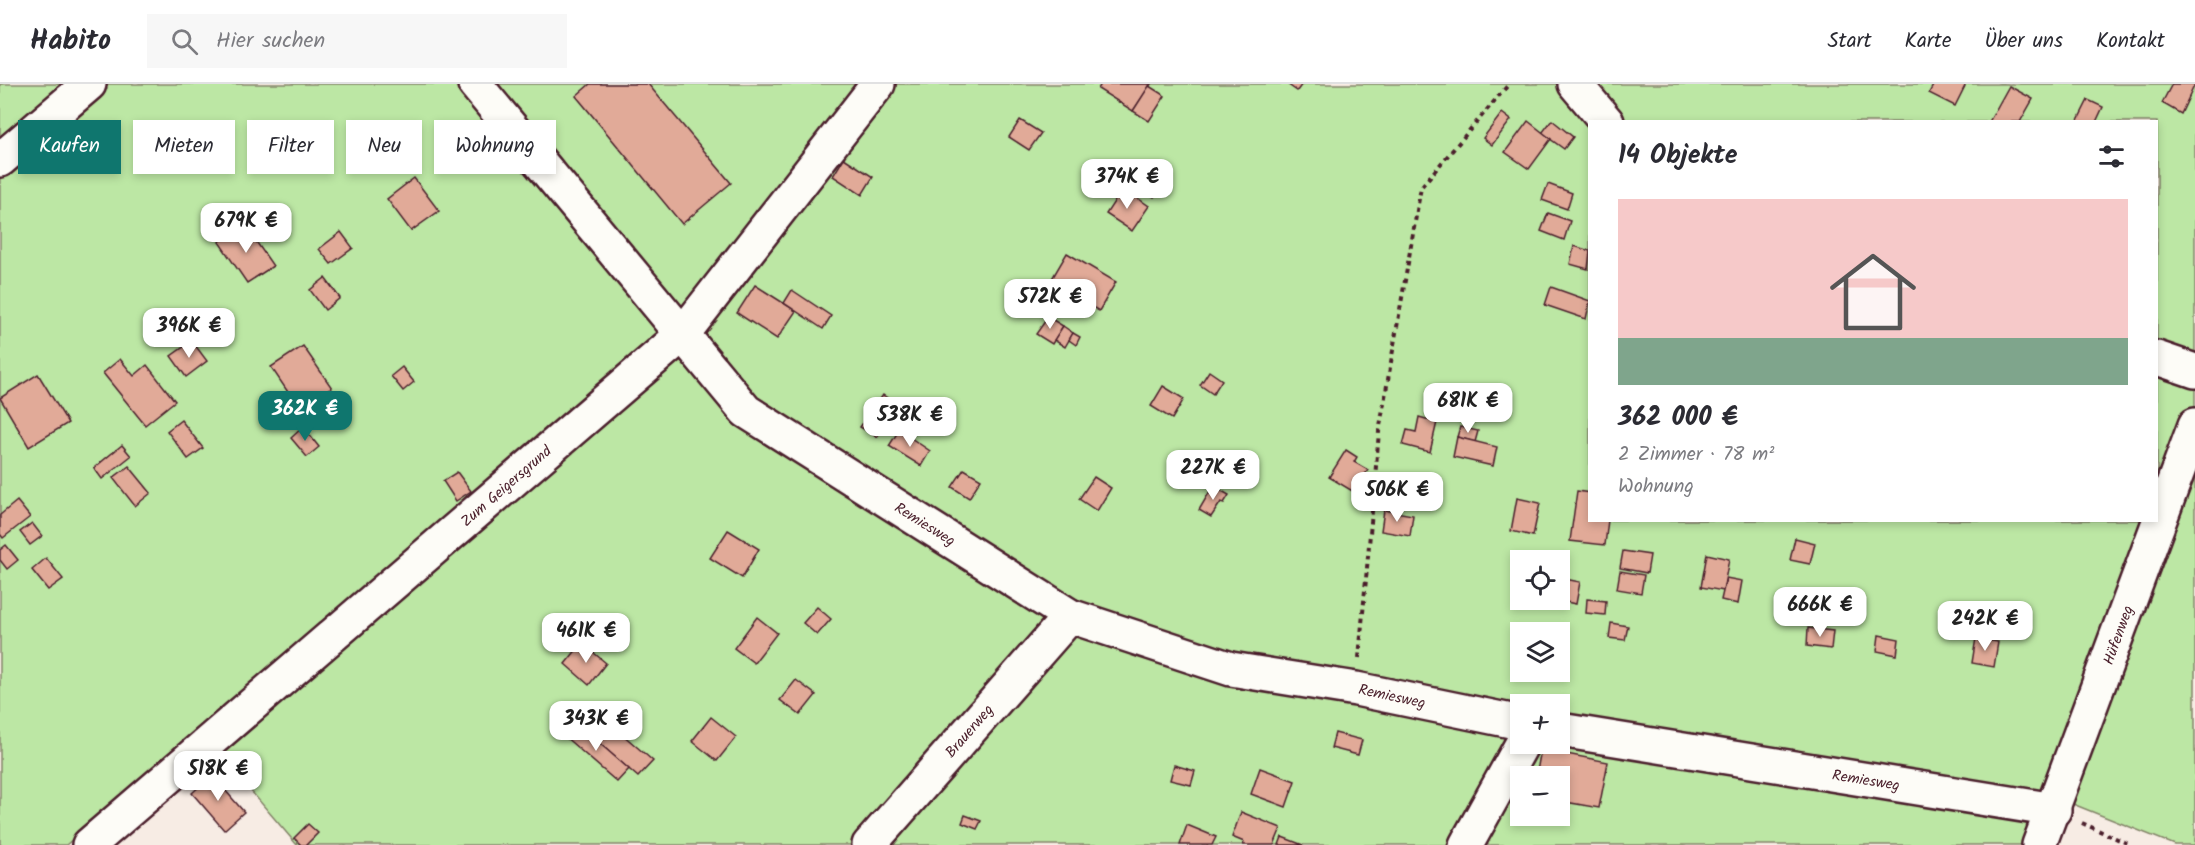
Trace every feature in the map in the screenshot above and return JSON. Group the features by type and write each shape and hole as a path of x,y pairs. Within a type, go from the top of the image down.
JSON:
{"lane":[{"path":"0,160 89,84"},
{"name":"Remiesweg","path":"475,84 746,411 1070,616 1231,669 1356,689 1510,721"},
{"name":"Zum Geigersgrund","path":"89,845 682,335 878,84"},
{"path":"1575,84 1605,120"},
{"path":"2158,358 2195,371"},
{"name":"Hüfenweg","path":"2039,845 2054,810 2195,425"},
{"name":"Brauerweg","path":"869,845 1070,616"},
{"name":"Remiesweg","path":"1570,732 2054,810"},
{"path":"1466,845 1516,754"}],"path":[{"path":"1356,689 1379,432 1421,187 1509,84"},
{"path":"2054,810 2131,845"}],"green space":[{"path":"0,84 2195,84 2195,845 2175,845 2048,794 2026,845 297,845 199,730 66,845 0,845"}],"building":[{"path":"590,84 648,84 731,183 682,224 576,96"},
{"path":"1101,84 1151,84 1133,111 1098,89"},
{"path":"1287,84 1302,84 1297,91"},
{"path":"1934,84 1966,84 1955,106 1929,93"},
{"path":"2172,84 2195,84 2181,114 2162,103"},
{"path":"1149,86 1165,96 1149,121 1133,111"},
{"path":"2009,86 2033,99 2021,120 1990,120"},
{"path":"2088,100 2103,107 2097,120 2078,120"},
{"path":"1502,113 1511,120 1492,145 1483,138"},
{"path":"1020,120 1041,133 1029,150 1009,137"},
{"path":"1552,120 1573,137 1564,149 1542,133"},
{"path":"1528,121 1551,139 1529,169 1505,152"},
{"path":"844,158 873,177 862,195 833,176"},
{"path":"1143,171 1163,185 1154,197 1134,183"},
{"path":"414,178 439,211 411,231 387,199"},
{"path":"1548,184 1572,193 1567,209 1542,200"},
{"path":"1123,188 1149,206 1132,231 1106,214"},
{"path":"1548,213 1570,221 1564,240 1541,231"},
{"path":"244,224 273,266 247,283 219,242"},
{"path":"341,232 353,248 331,264 319,249"},
{"path":"1574,246 1588,250 1588,269 1570,264"},
{"path":"1067,253 1116,282 1099,311 1050,282"},
{"path":"325,278 340,298 325,310 310,290"},
{"path":"755,285 796,311 777,339 737,313"},
{"path":"1551,287 1588,300 1586,319 1545,305"},
{"path":"792,290 831,316 823,329 784,303"},
{"path":"1048,317 1063,326 1052,344 1036,334"},
{"path":"1063,326 1073,333 1065,347 1054,340"},
{"path":"1073,333 1080,337 1076,345 1069,340"},
{"path":"192,341 207,361 186,377 171,356"},
{"path":"303,346 332,388 300,410 271,367"},
{"path":"120,359 134,376 147,365 175,401 145,425 103,373"},
{"path":"402,367 414,382 403,391 391,376"},
{"path":"1209,371 1222,380 1213,394 1200,385"},
{"path":"38,374 68,423 29,447 0,398"},
{"path":"1163,386 1184,399 1172,419 1151,406"},
{"path":"883,395 907,411 900,422 876,405"},
{"path":"870,413 886,423 877,437 860,427"},
{"path":"1419,417 1437,422 1430,452 1403,445 1407,430 1416,432"},
{"path":"181,420 203,448 188,459 167,431"},
{"path":"303,427 319,447 307,457 291,438"},
{"path":"1460,427 1478,431 1475,442 1457,437"},
{"path":"899,430 930,451 921,466 889,446"},
{"path":"1457,437 1497,447 1493,466 1453,457"},
{"path":"122,445 131,456 102,479 94,468"},
{"path":"1346,450 1357,457 1354,462 1368,470 1354,492 1329,477"},
{"path":"129,466 151,493 135,506 113,478"},
{"path":"964,469 981,479 969,498 952,487"},
{"path":"457,472 471,491 456,501 443,481"},
{"path":"1094,477 1111,488 1097,511 1079,499"},
{"path":"1213,486 1229,495 1211,517 1199,510"},
{"path":"1577,491 1588,493 1588,522 1608,522 1605,545 1570,541"},
{"path":"1517,498 1540,503 1533,536 1511,531"},
{"path":"17,501 30,517 3,538 0,534 0,515"},
{"path":"1384,510 1413,515 1410,536 1381,531"},
{"path":"32,523 42,536 30,545 20,532"},
{"path":"728,530 759,549 742,578 710,558"},
{"path":"1795,538 1815,543 1810,564 1790,560"},
{"path":"6,545 18,560 7,569 0,560 0,550"},
{"path":"1623,551 1650,555 1647,573 1620,568"},
{"path":"1707,554 1729,559 1723,591 1701,587"},
{"path":"46,558 63,579 48,590 32,570"},
{"path":"1620,571 1644,575 1641,593 1617,589"},
{"path":"1726,578 1742,581 1738,604 1721,600"},
{"path":"1570,580 1580,582 1576,604 1570,603"},
{"path":"1587,599 1606,601 1605,615 1586,613"},
{"path":"817,607 831,619 817,635 803,623"},
{"path":"757,617 777,633 754,663 734,648"},
{"path":"1611,623 1628,626 1625,640 1609,638"},
{"path":"1808,628 1833,631 1831,649 1807,646"},
{"path":"1879,635 1899,639 1897,655 1877,651"},
{"path":"1976,638 1998,642 1994,667 1972,663"},
{"path":"582,643 606,663 589,685 565,664"},
{"path":"796,680 816,695 800,715 780,700"},
{"path":"590,706 653,761 638,777 575,722"},
{"path":"711,717 736,737 717,761 692,741"},
{"path":"575,722 629,769 617,782 564,736"},
{"path":"1335,733 1362,740 1358,755 1331,748"},
{"path":"1540,754 1567,754 1608,762 1599,808 1570,803 1570,766 1538,766"},
{"path":"1174,765 1195,771 1191,785 1170,780"},
{"path":"1260,768 1295,781 1286,807 1251,794"},
{"path":"212,775 244,812 224,830 192,793"},
{"path":"1241,812 1281,828 1274,845 1243,845 1244,842 1232,837"},
{"path":"965,815 981,821 977,829 962,823"},
{"path":"308,824 318,833 306,845 301,845 294,838"},
{"path":"1187,825 1216,837 1212,845 1180,845"},
{"path":"1282,837 1303,845 1279,845"}]}
